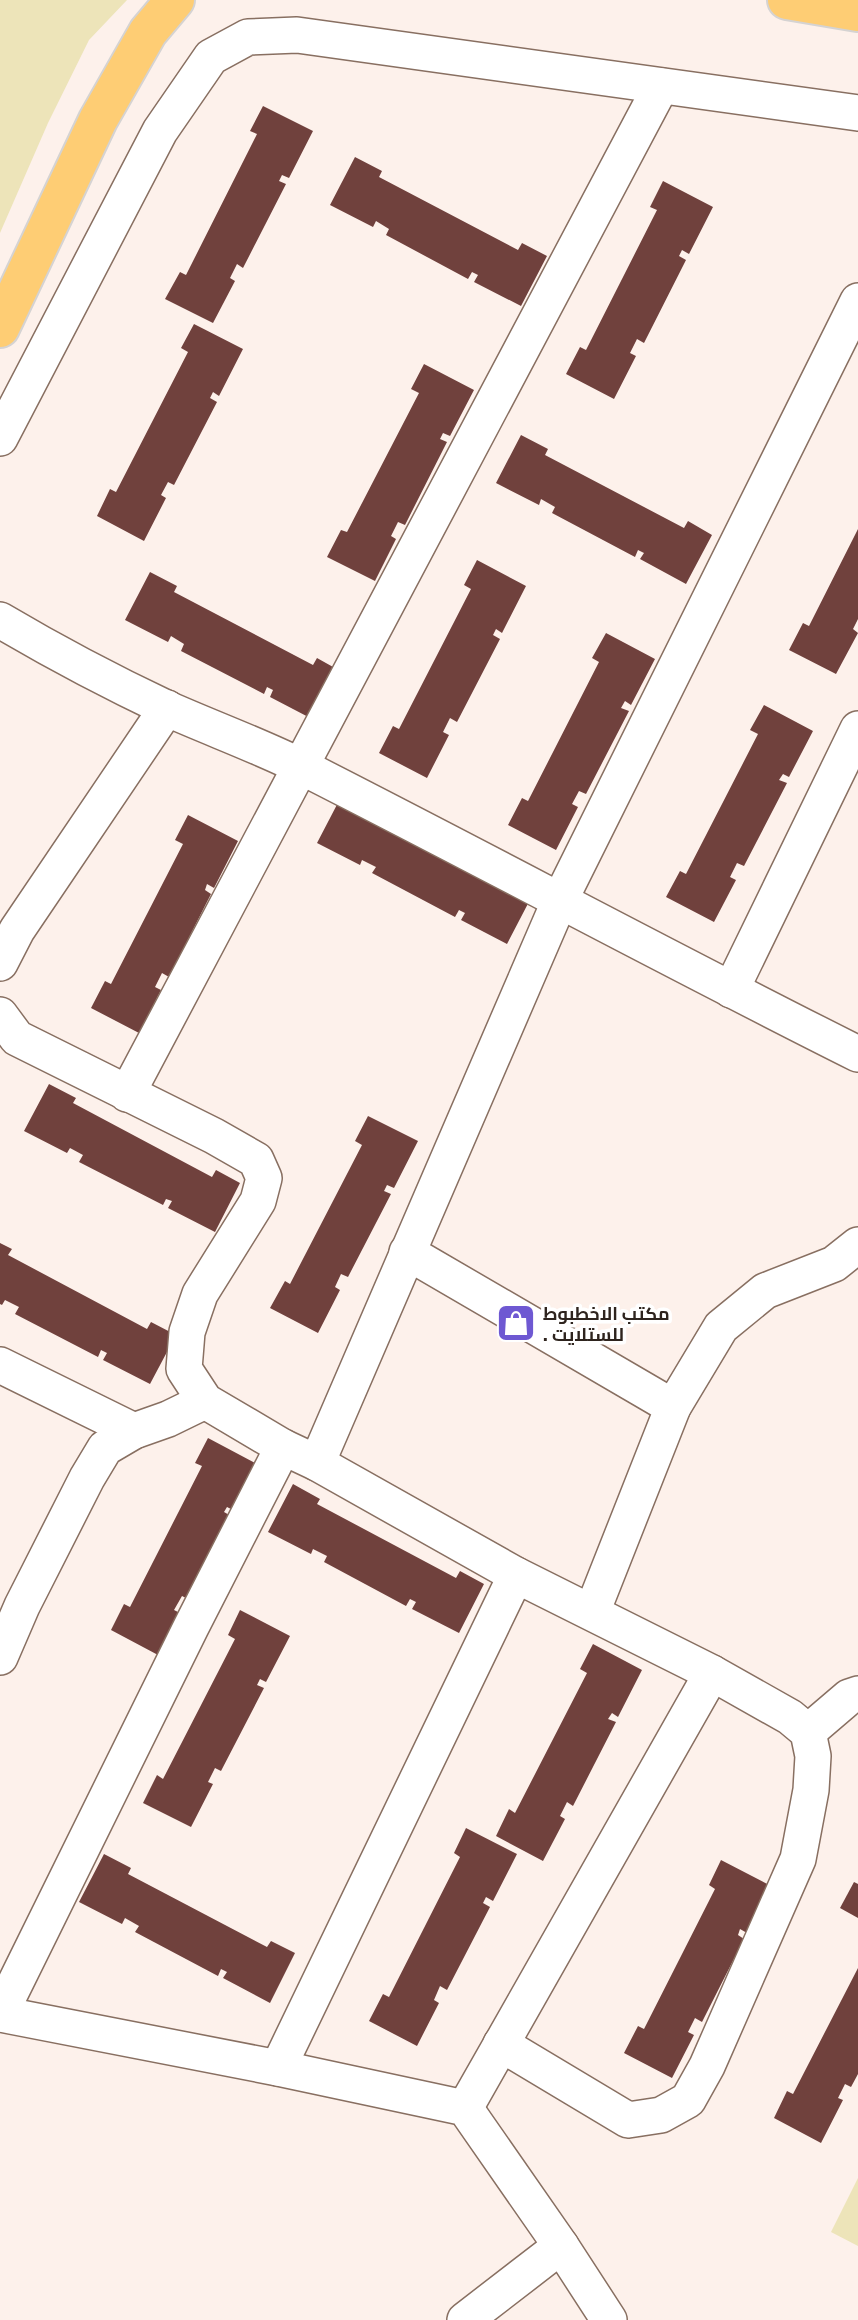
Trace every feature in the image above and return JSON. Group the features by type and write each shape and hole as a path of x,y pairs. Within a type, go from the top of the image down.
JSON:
{"main road":[{"path":"0,328 98,120 148,32 176,0"},
{"path":"787,0 858,12"}],"street":[{"path":"0,438 160,131 211,57 248,37 297,34 858,112"},
{"path":"127,1094 661,86"},
{"path":"317,1463 560,900 858,301"},
{"path":"0,594 41,645"},
{"path":"0,620 41,645 167,708 300,766 858,1054"},
{"path":"0,963 17,930 167,708"},
{"path":"731,990 858,729"},
{"path":"0,1015 17,1038 214,1136 256,1160 264,1178 258,1201 200,1294 187,1332 184,1369 205,1401 516,1575 712,1673 790,1717 808,1732 813,1756 811,1790 798,1859 707,2066 688,2100 661,2115 628,2120 501,2044"},
{"path":"592,1612 673,1407 721,1327 765,1291 834,1264 858,1245"},
{"path":"407,1252 673,1407"},
{"path":"0,1365 134,1431"},
{"path":"0,1657 22,1606 105,1448 134,1431 168,1419 205,1401"},
{"path":"283,1447 0,2014 278,2068 465,2108 561,2246 608,2320"},
{"path":"278,2068 516,1575"},
{"path":"465,2108 712,1673"},
{"path":"808,1732 849,1697 858,1694"},
{"path":"465,2320 561,2246"}],"shaded area":[{"path":"0,0 127,0 89,40 48,123 0,233"},
{"path":"858,2178 858,2246 831,2232"}],"building":[{"path":"263,106 313,131 289,178 282,175 279,181 286,184 243,268 237,264 230,278 235,281 213,323 165,299 180,272 186,275 257,134 250,131"},
{"path":"355,157 382,171 379,177 518,250 522,243 547,256 521,306 474,282 478,275 472,272 468,279 386,235 389,229 376,221 373,227 330,205"},
{"path":"663,181 713,207 689,254 682,250 679,256 686,260 644,343 637,339 630,353 636,356 614,399 566,374 580,347 586,350 657,210 650,207"},
{"path":"194,324 243,349 219,396 213,392 210,398 217,402 174,485 168,482 161,495 166,498 144,541 97,516 110,489 116,492 188,352 181,348"},
{"path":"424,364 474,390 450,436 443,433 440,439 447,442 405,525 398,522 391,536 396,539 375,581 327,557 341,530 347,532 419,393 411,389"},
{"path":"521,435 548,449 545,455 684,528 688,521 712,535 686,584 640,559 644,553 638,550 635,557 552,513 555,507 541,499 539,505 496,483"},
{"path":"858,529 858,619 853,629 858,633 836,674 789,650 803,623 809,626"},
{"path":"477,560 526,586 502,633 496,629 493,635 500,639 457,722 450,718 443,732 449,735 427,778 379,753 393,726 399,729 471,589 464,585"},
{"path":"150,572 177,586 174,592 313,665 317,658 342,672 316,721 270,697 273,690 267,687 264,694 181,651 184,644 171,636 168,642 125,620"},
{"path":"606,633 655,659 631,705 625,701 621,708 629,711 586,794 579,791 572,804 578,807 556,850 508,825 522,798 528,801 599,662 592,658"},
{"path":"764,705 813,731 789,777 783,774 779,780 787,783 744,866 737,863 730,877 736,880 714,922 666,897 680,871 686,874 758,734 750,730"},
{"path":"342,795 533,894 507,944 461,920 465,913 459,910 455,917 372,873 376,867 362,860 360,865 317,843"},
{"path":"188,815 238,841 214,888 207,884 205,890 211,894 169,977 162,973 155,987 161,990 139,1033 91,1008 105,981 111,984 183,844 175,840"},
{"path":"49,1084 76,1098 73,1103 212,1177 216,1170 240,1183 215,1232 168,1208 172,1201 166,1199 163,1205 79,1162 83,1155 70,1148 67,1153 24,1131"},
{"path":"368,1116 418,1141 394,1188 387,1185 384,1191 391,1194 348,1277 341,1274 335,1287 340,1290 318,1333 270,1308 285,1281 290,1284 362,1145 355,1141"},
{"path":"0,1243 12,1249 8,1255 147,1329 151,1322 176,1335 150,1384 103,1360 107,1353 101,1350 98,1357 15,1314 19,1307 5,1300 0,1304"},
{"path":"208,1438 257,1464 233,1510 227,1507 224,1512 231,1516 188,1599 182,1596 174,1610 180,1613 158,1655 111,1630 124,1604 130,1607 202,1466 195,1463"},
{"path":"293,1484 320,1499 317,1504 456,1578 460,1571 484,1584 459,1633 412,1609 416,1602 410,1599 406,1606 324,1562 327,1556 313,1549 311,1554 268,1532"},
{"path":"240,1610 290,1636 266,1682 260,1679 257,1685 264,1688 221,1771 215,1768 208,1782 213,1784 191,1827 143,1803 157,1775 163,1779 235,1639 228,1635"},
{"path":"593,1644 642,1670 618,1717 612,1713 608,1719 616,1722 573,1806 567,1802 560,1816 565,1819 543,1861 496,1836 509,1809 515,1813 587,1673 580,1669"},
{"path":"466,1828 517,1854 493,1901 486,1897 483,1903 490,1907 447,1990 440,1986 434,2000 439,2003 417,2046 369,2021 383,1994 389,1997 460,1857 454,1853"},
{"path":"104,1854 131,1868 128,1874 267,1947 271,1941 295,1953 270,2003 223,1978 227,1972 221,1969 218,1976 135,1932 139,1926 125,1918 122,1924 79,1902"},
{"path":"721,1860 771,1886 747,1933 740,1929 738,1935 744,1939 702,2022 695,2018 688,2032 694,2035 672,2078 624,2053 638,2026 644,2029 715,1889 709,1885"},
{"path":"854,1882 858,1884 858,1918 840,1908"},
{"path":"858,1968 858,2074 851,2087 845,2084 838,2098 843,2100 821,2143 774,2118 787,2091 793,2094"}],"place":[{"name":"مكتب الاخطبوط . للستلايت","path":"516,1323"}]}
